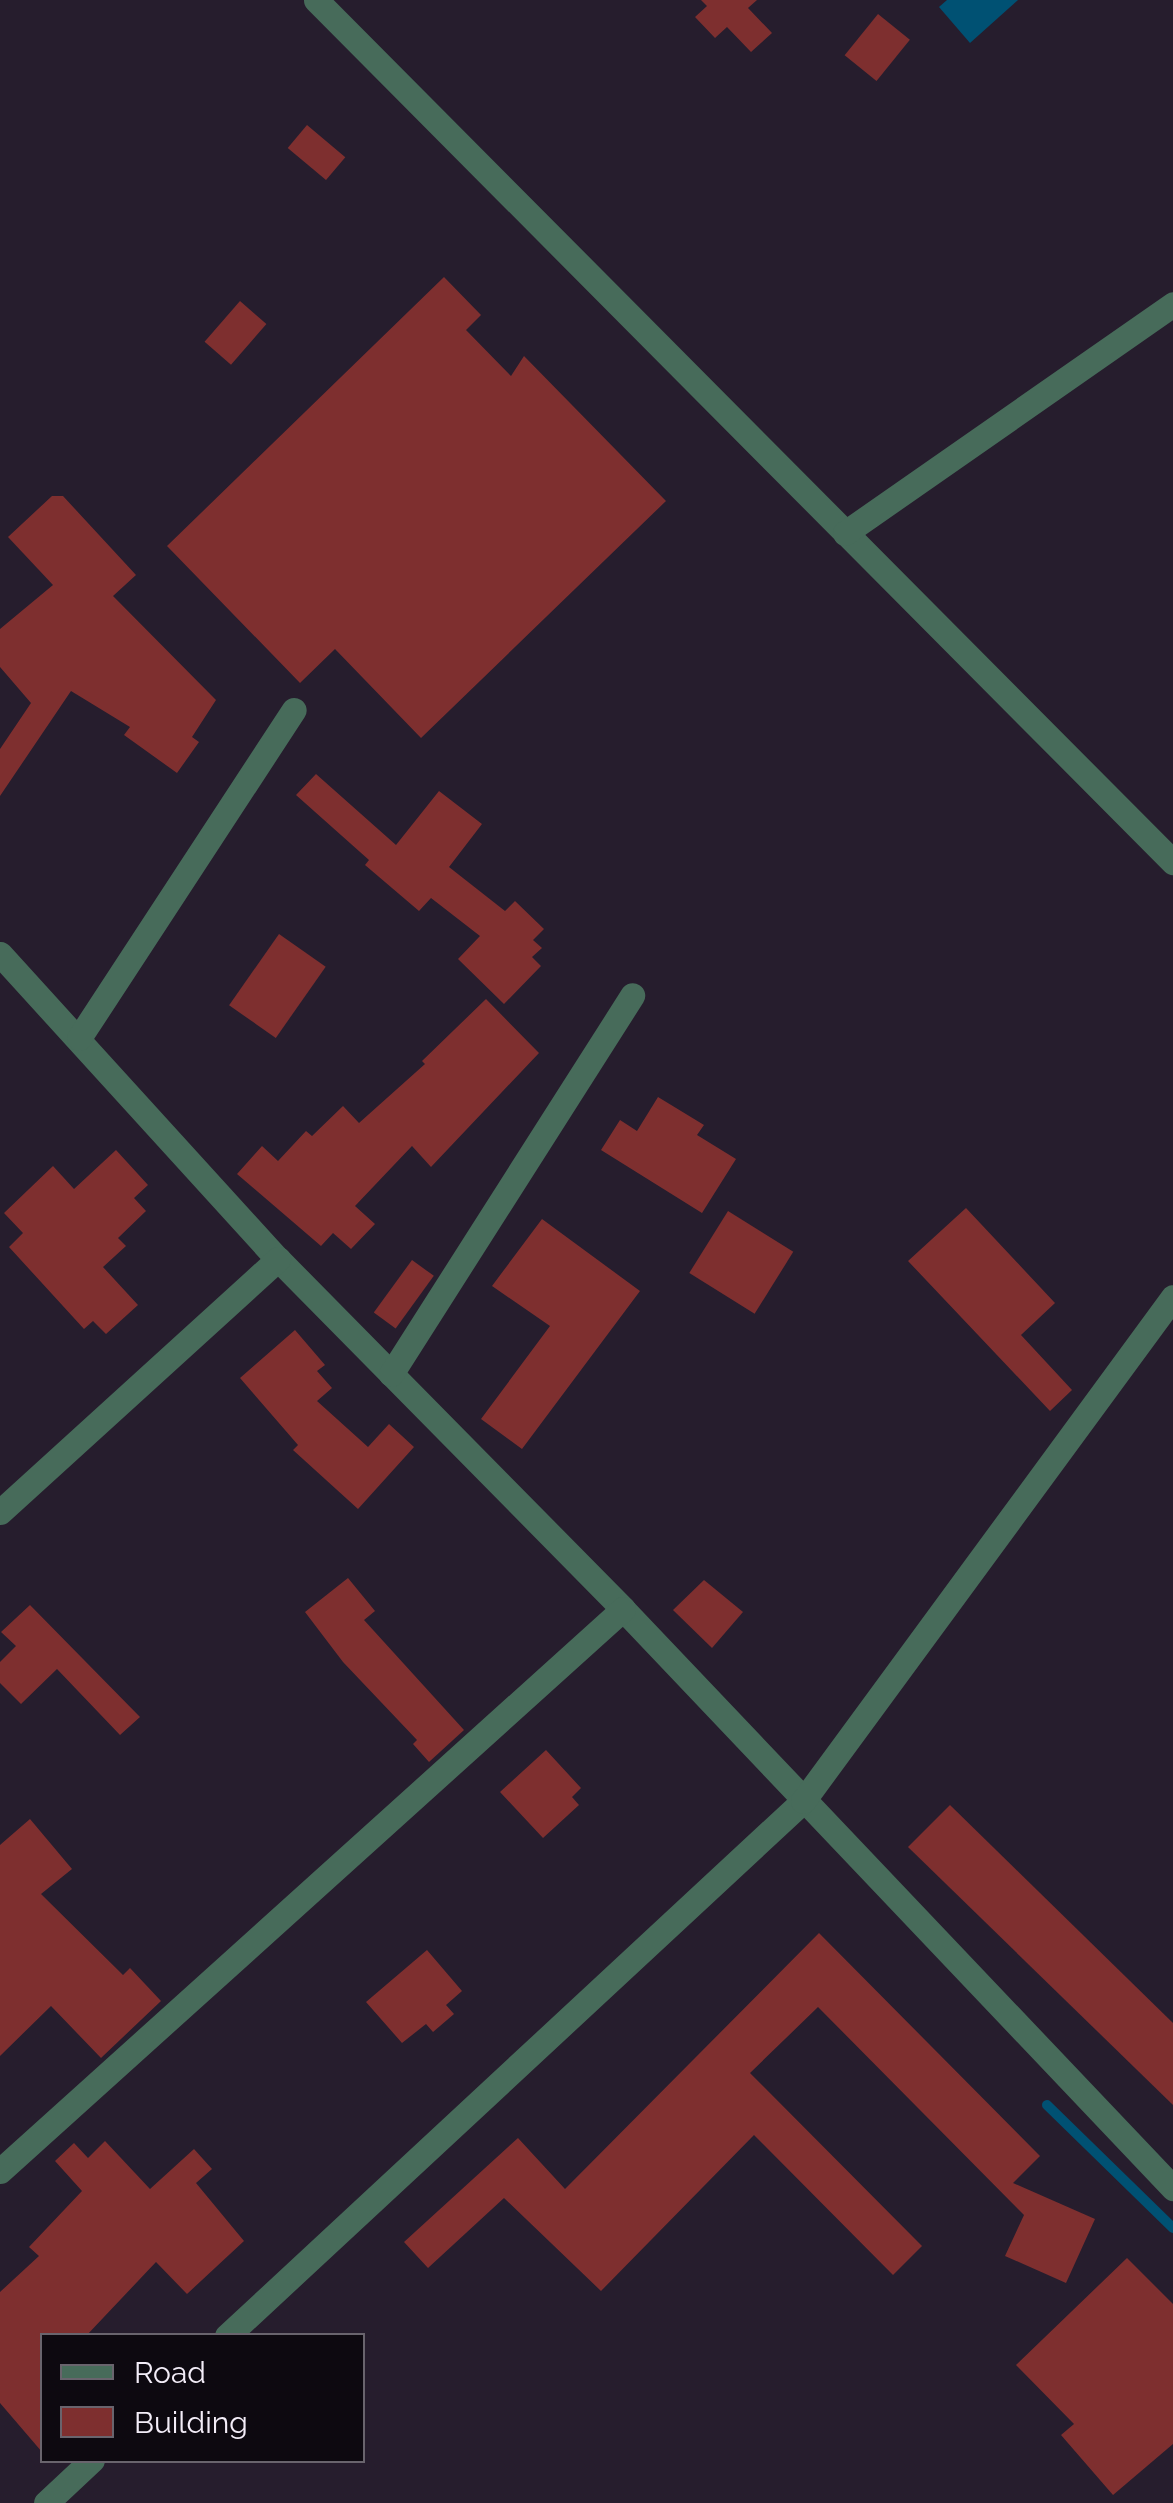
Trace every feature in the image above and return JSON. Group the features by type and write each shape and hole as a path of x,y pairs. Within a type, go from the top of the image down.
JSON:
{"street":[{"path":"316,0 1173,862"},
{"path":"844,533 1173,304"},
{"path":"79,1038 294,710"},
{"path":"0,954 278,1259 623,1609 1173,2188"},
{"path":"391,1374 632,995"},
{"path":"0,1512 278,1259"},
{"path":"229,2333 803,1801 1173,1296"},
{"path":"0,2171 623,1609"},
{"path":"46,2503 89,2463"}],"water":[{"path":"947,0 1018,0 970,43 939,7"}],"building":[{"path":"701,0 757,0 748,8 772,33 751,52 727,27 715,38 695,17 707,6"},
{"path":"878,14 910,40 877,81 845,55"},
{"path":"307,125 345,157 326,180 288,148"},
{"path":"444,277 481,315 466,330 511,376 524,356 666,501 421,738 335,649 300,683 167,546"},
{"path":"240,301 266,324 231,365 205,342"},
{"path":"52,496 63,496 136,575 113,596 216,700 192,737 199,742 177,773 124,735 130,727 71,691 0,796 0,749 31,703 0,667 0,629 53,585 8,537"},
{"path":"316,774 396,845 439,791 482,824 449,867 505,911 515,901 544,929 533,940 542,948 532,957 541,966 504,1004 458,959 480,936 431,898 419,911 365,865 369,860 296,795"},
{"path":"279,934 326,967 276,1038 229,1005"},
{"path":"486,999 539,1053 431,1167 412,1146 355,1206 375,1224 351,1249 333,1233 321,1246 237,1174 262,1146 278,1161 306,1131 312,1136 343,1106 359,1123 425,1064 422,1061"},
{"path":"658,1097 704,1125 697,1135 736,1159 702,1213 601,1150 620,1120 637,1131"},
{"path":"116,1150 148,1185 134,1198 146,1211 118,1238 126,1246 103,1267 138,1305 106,1334 93,1321 84,1329 9,1247 23,1233 4,1213 53,1166 74,1189"},
{"path":"966,1208 1055,1303 1021,1335 1072,1390 1050,1411 908,1261"},
{"path":"728,1211 793,1252 755,1314 689,1273"},
{"path":"542,1219 640,1291 522,1449 481,1419 550,1326 492,1286"},
{"path":"412,1260 434,1276 396,1328 374,1313"},
{"path":"295,1330 325,1365 317,1371 332,1388 317,1401 368,1447 389,1424 414,1447 358,1509 293,1450 298,1445 240,1378"},
{"path":"348,1578 375,1611 364,1620 464,1730 429,1762 413,1744 417,1740 343,1662 305,1612"},
{"path":"704,1580 743,1612 712,1648 673,1610"},
{"path":"30,1605 140,1717 120,1735 57,1669 21,1704 0,1683 0,1662 16,1646 1,1632"},
{"path":"546,1750 581,1788 572,1797 579,1805 543,1838 500,1792"},
{"path":"950,1805 1173,2023 1173,2105 908,1847"},
{"path":"30,1819 72,1869 41,1894 123,1975 130,1968 161,2001 101,2058 51,2006 0,2056 0,1845"},
{"path":"819,1933 1040,2156 1013,2183 1095,2219 1066,2283 1005,2256 1024,2215 818,2007 750,2073 922,2246 893,2275 754,2135 601,2291 504,2198 428,2268 404,2242 518,2138 565,2189"},
{"path":"427,1950 462,1991 446,2005 454,2014 433,2032 426,2024 402,2043 366,2002"},
{"path":"105,2141 150,2189 194,2149 212,2169 196,2183 244,2241 187,2294 156,2262 89,2333 40,2333 40,2450 0,2403 0,2292 39,2256 29,2247 82,2191 55,2161 74,2143 88,2158"},
{"path":"1127,2258 1173,2304 1173,2444 1113,2495 1061,2435 1074,2424 1016,2365"}],"waterway":[{"path":"1047,2105 1173,2228"}]}
